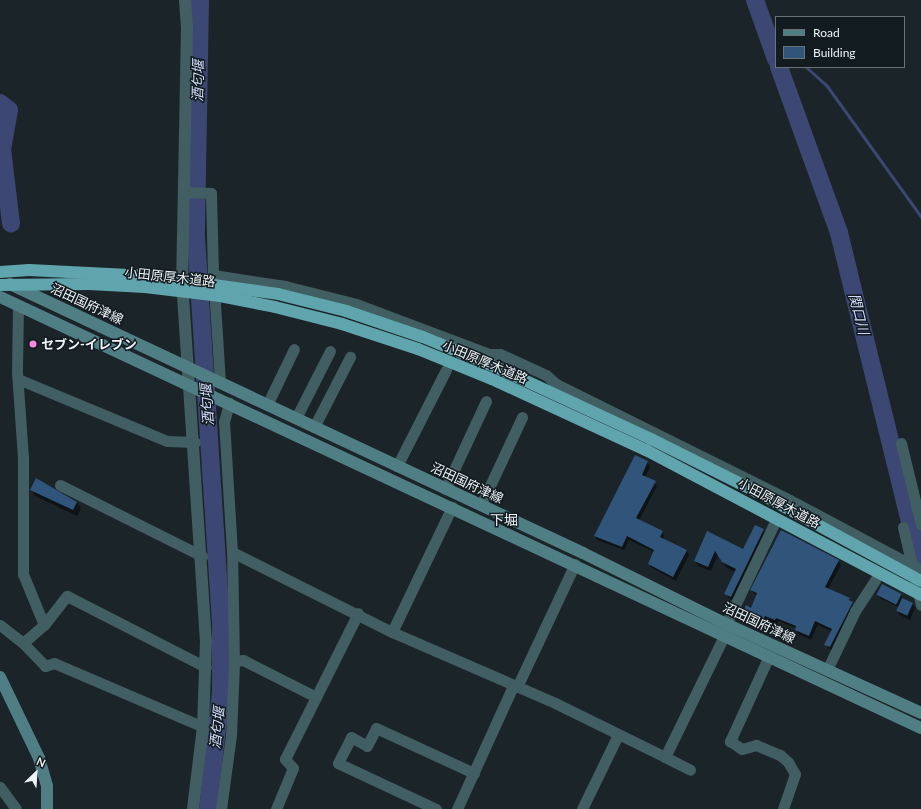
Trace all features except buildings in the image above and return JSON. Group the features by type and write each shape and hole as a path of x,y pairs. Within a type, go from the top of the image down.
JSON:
{"highway":[{"name":"小田原厚木道路","path":"0,272 37,270 149,276 278,294 346,311 423,337 498,368 651,439 759,493 921,581"},
{"name":"小田原厚木道路","path":"0,285 89,284 220,296 275,307 342,324 418,349 492,379 646,450 921,595"}],"main road":[{"name":"沼田国府津線","path":"0,279 481,505 725,629 769,656 921,728"},
{"name":"沼田国府津線","path":"0,297 575,564 725,629 827,670 921,713"},
{"path":"0,677 39,758 47,786 47,809"}],"street":[{"path":"185,0 187,27 182,281 192,385 202,556 206,667 203,727 194,809"},
{"path":"183,192 211,192 217,381"},
{"path":"213,275 286,286 356,304 489,354 500,354 546,375 556,384 790,500 915,567"},
{"path":"18,306 18,378 23,458 23,574 44,625"},
{"path":"267,405 294,349"},
{"path":"296,418 330,351"},
{"path":"314,427 350,357"},
{"path":"397,466 446,370"},
{"path":"18,378 167,441 195,442"},
{"path":"445,489 486,401"},
{"path":"221,809 231,735 234,662 232,552 224,422 229,403"},
{"path":"481,505 522,418"},
{"path":"901,443 917,497 921,525"},
{"path":"60,485 202,556"},
{"path":"392,632 452,507"},
{"path":"665,758 773,526"},
{"path":"903,527 915,567 921,605"},
{"path":"232,552 358,613 392,632 515,687 555,703 690,770"},
{"path":"457,809 575,564"},
{"path":"827,670 855,611 875,580"},
{"path":"22,643 44,625 67,596 206,667"},
{"path":"276,809 293,768 285,759 314,696 358,613"},
{"path":"0,625 22,643 44,666 54,663 203,727"},
{"path":"769,656 730,741 742,749 756,745 780,755 788,762 795,774 783,809"},
{"path":"234,662 243,660 314,696"},
{"path":"436,809 338,763 351,737 367,746 376,728 474,773"},
{"path":"582,809 618,735"},
{"path":"0,787 16,809"}],"waterway":[{"name":"酒匂堰","path":"200,0 196,237 221,625 221,692 208,809"},
{"name":"関口川","path":"755,0 775,56"},
{"name":"関口川","path":"779,68 839,233 921,566"},
{"path":"807,68 827,86 921,217"},
{"path":"0,103 9,110 2,149 11,223"}],"place":[{"name":"セブン-イレブン","path":"33,344"}],"district":[{"name":"下堀","path":"504,520"}]}
